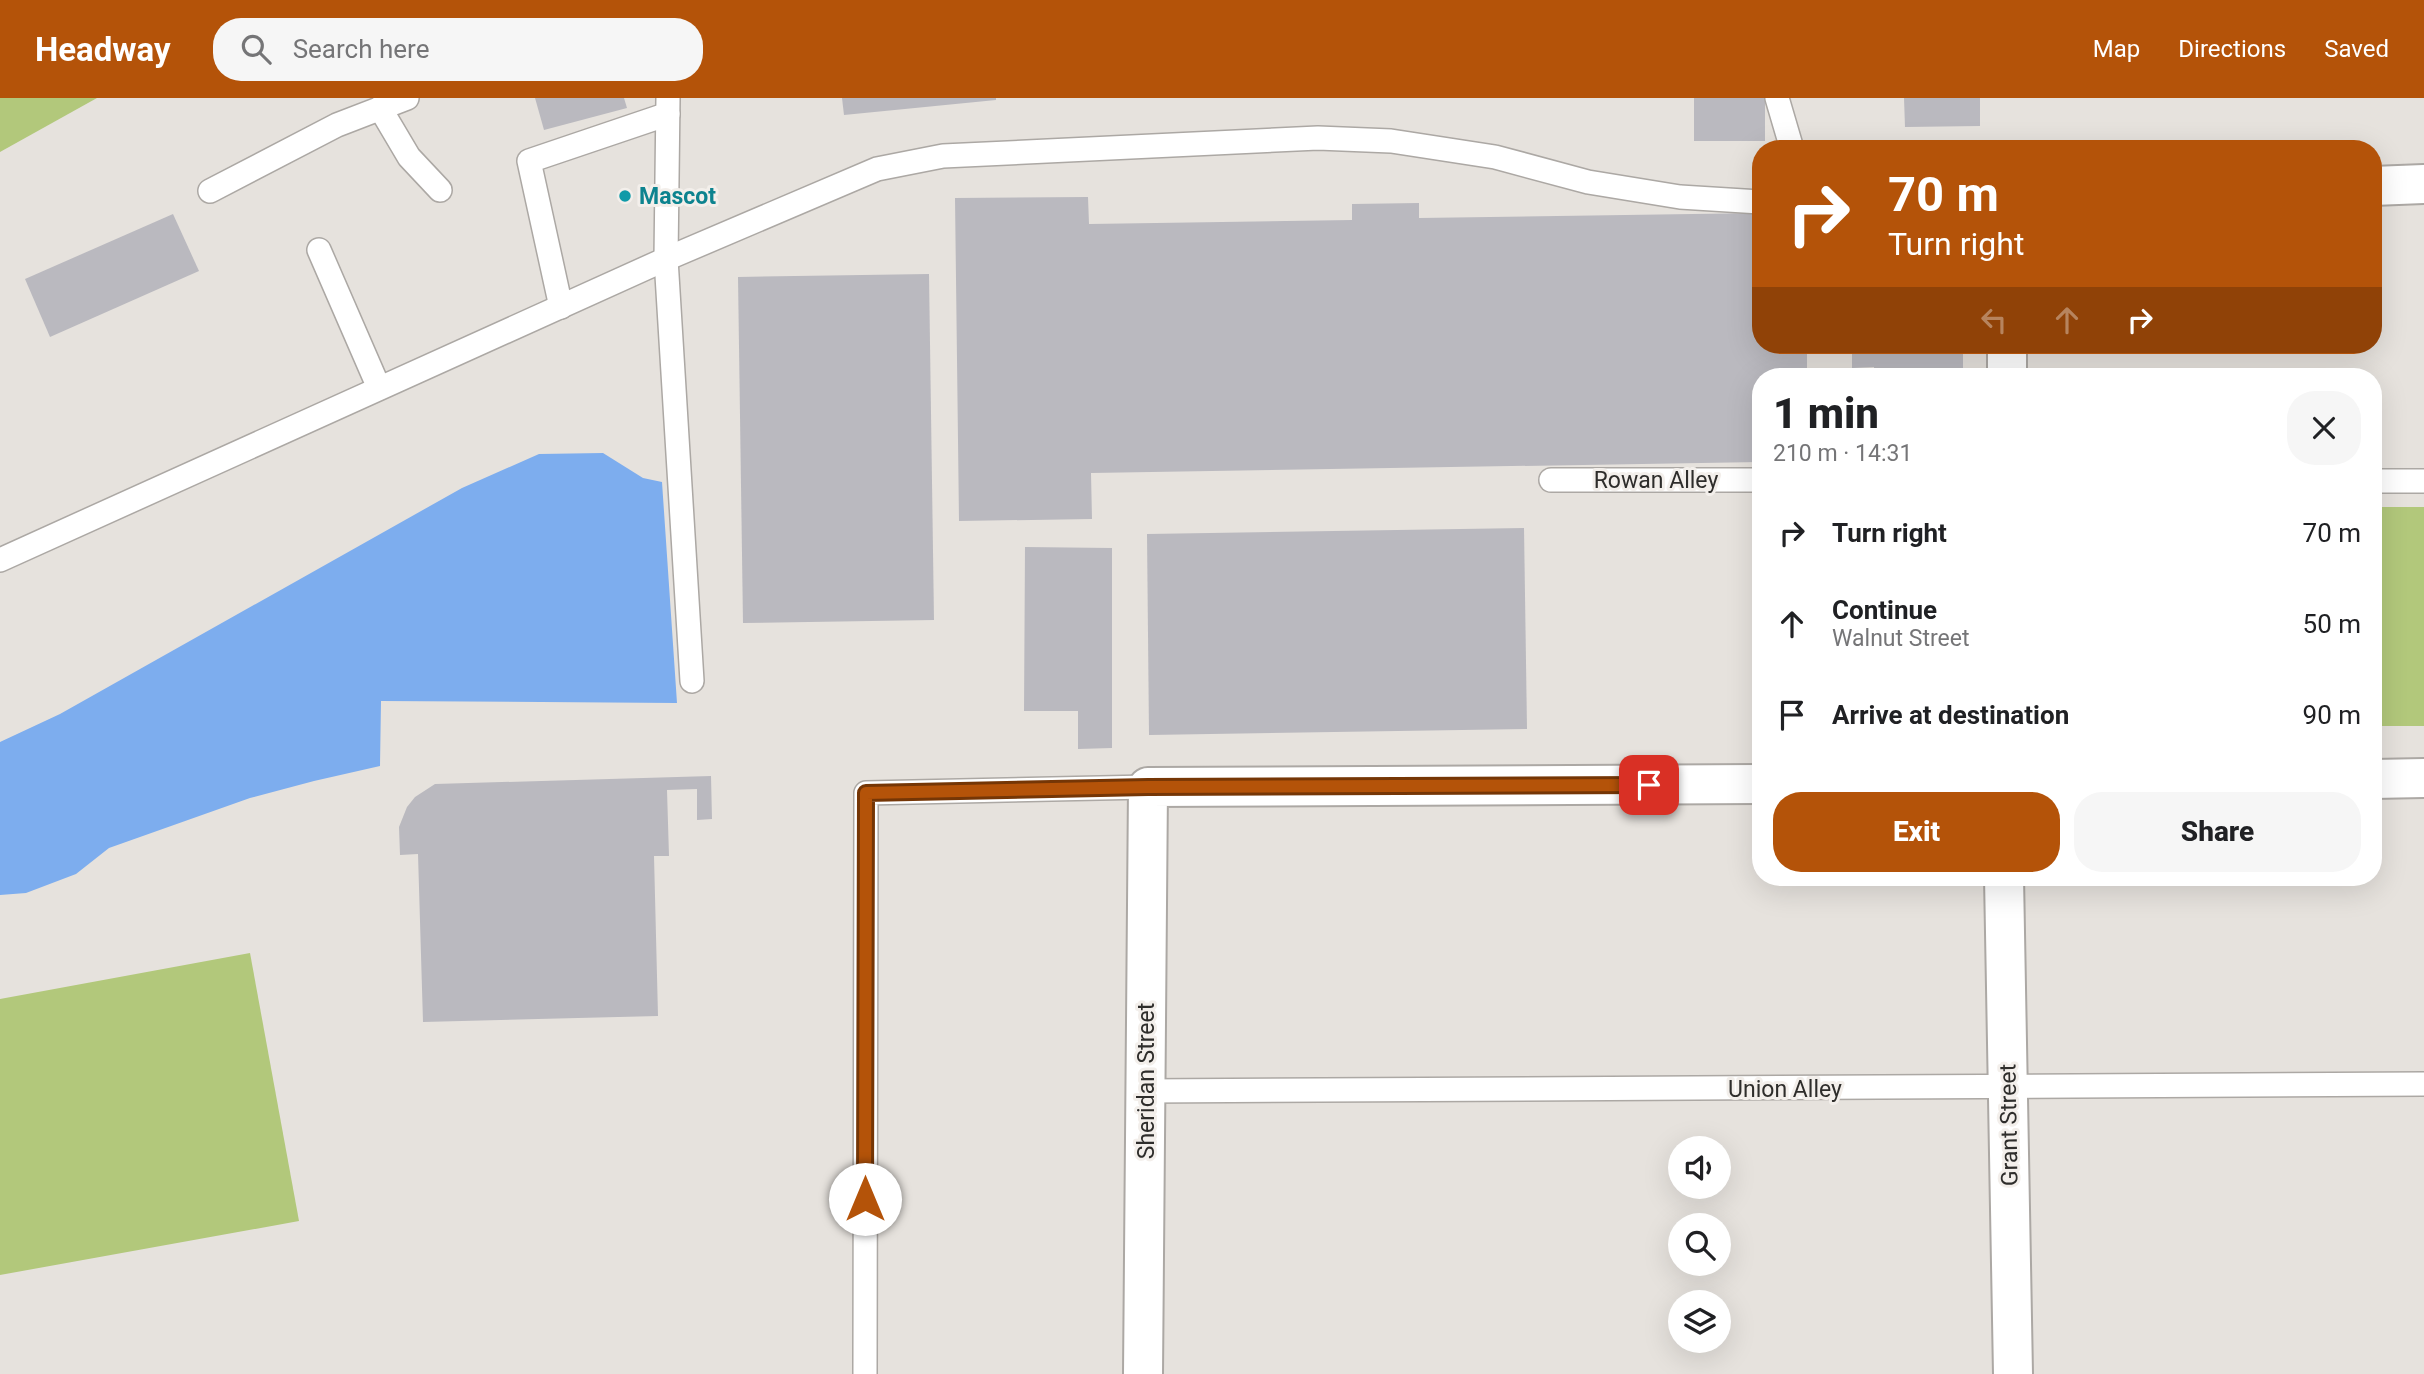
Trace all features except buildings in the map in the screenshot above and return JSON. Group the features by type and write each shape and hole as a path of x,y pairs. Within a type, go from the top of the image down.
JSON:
{"street":[{"path":"2382,186 2424,184"},
{"path":"2382,779 2424,778"},
{"path":"1148,787 1752,784"},
{"name":"Sheridan Street","path":"1143,1374 1148,787"},
{"name":"Grant Street","path":"2004,886 2013,1374"}],"lane":[{"path":"211,191 338,125 407,98"},
{"path":"1777,98 1789,140"},
{"path":"561,307 529,161 668,106 666,259 692,681"},
{"path":"380,108 409,158 440,190"},
{"path":"0,560 666,259 877,170 943,156 1318,138 1391,141 1495,157 1588,182 1680,198 1752,202"},
{"path":"319,250 379,388"},
{"name":"Rowan Alley","path":"1551,480 1752,480"},
{"path":"2382,481 2424,481"},
{"path":"864,1374 866,793 1148,787"},
{"name":"Union Alley","path":"1146,1091 2424,1084"}],"green space":[{"path":"0,98 97,98 0,152"},
{"path":"2382,507 2424,507 2424,726 2382,726"},
{"path":"250,953 299,1221 0,1275 0,999"}],"water":[{"path":"603,453 643,478 662,482 677,703 381,701 380,766 250,798 109,848 76,874 26,893 0,895 0,742 60,714 462,488 539,454"}],"place":[{"name":"Mascot","path":"625,196"}],"route":[{"path":"865,1199 866,793 1148,787 1649,785"}]}
